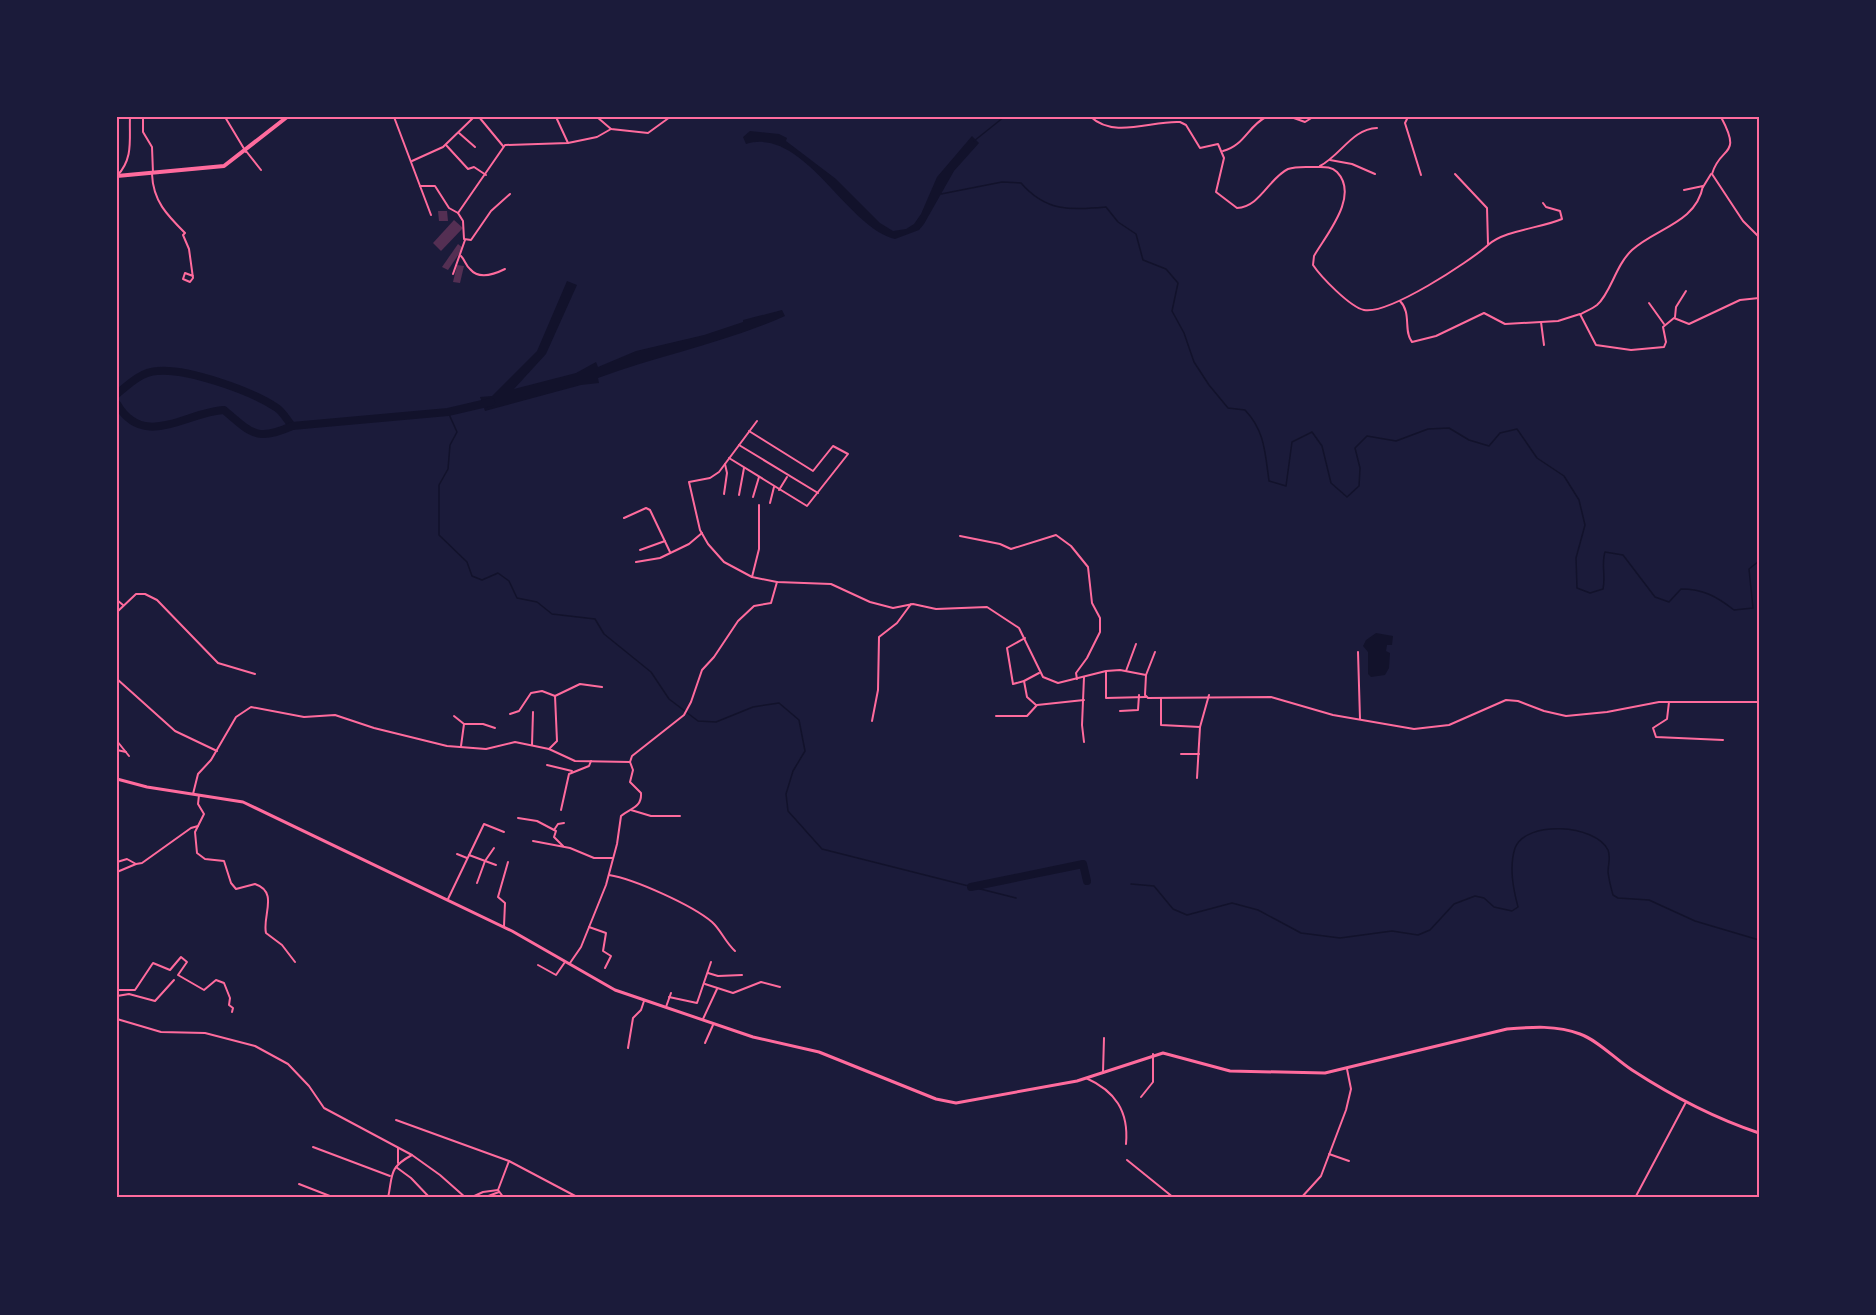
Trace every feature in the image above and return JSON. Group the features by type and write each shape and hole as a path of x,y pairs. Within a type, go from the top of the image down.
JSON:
{"highway":[{"path":"117,176 217,168 233,162 287,117"}],"street":[{"path":"117,176 125,168 130,154 130,117"},
{"path":"143,117 143,132 152,147 153,191 158,202 185,233 183,235 189,249 193,276"},
{"path":"225,117 246,152 261,170"},
{"path":"394,117 431,215"},
{"path":"412,161 446,145 474,117"},
{"path":"479,117 503,146"},
{"path":"556,117 568,143"},
{"path":"597,117 611,129 648,134 670,117"},
{"path":"1091,117 1114,128 1183,122 1198,147 1218,144 1223,151 1216,192 1237,208 1253,202 1287,170 1317,167 1335,170 1343,181 1345,194 1340,210 1314,256 1313,267 1346,298 1363,310 1378,309 1400,302 1468,261 1488,244 1562,219 1560,211 1546,207 1543,203"},
{"path":"1223,151 1239,145 1256,124 1266,117"},
{"path":"1291,117 1305,122 1313,117"},
{"path":"1408,117 1405,123 1421,175"},
{"path":"1400,302 1406,310 1408,337 1412,342 1436,336 1484,313 1505,324 1541,322 1580,314 1600,302 1622,260 1638,245 1677,223 1698,200 1703,187 1729,148 1731,139 1721,117"},
{"path":"1317,167 1330,160 1360,132 1377,128"},
{"path":"458,213 486,175 503,146 519,143 544,145 568,143 597,137 611,129"},
{"path":"459,132 475,147"},
{"path":"446,145 468,169 474,167 486,175"},
{"path":"1330,160 1352,164 1375,174"},
{"path":"1712,173 1743,221 1759,237"},
{"path":"1455,174 1487,208 1488,244"},
{"path":"1684,190 1701,185 1703,187"},
{"path":"420,186 435,186 449,208 458,213 463,221 465,240 453,274"},
{"path":"465,240 474,237 491,211 510,194"},
{"path":"461,256 469,269 480,274 495,274 505,269"},
{"path":"1675,317 1676,307 1686,291"},
{"path":"1675,317 1682,324 1689,324 1740,300 1759,298"},
{"path":"1580,314 1589,329 1594,344 1612,349 1631,350 1664,347 1666,342 1664,324 1649,303"},
{"path":"1664,324 1675,317"},
{"path":"1541,322 1544,345"},
{"path":"756,421 714,476 689,482 702,533 716,555 752,577 777,582 825,583 879,605 897,608 911,604 936,609 987,607 1016,625 1025,638 1044,678 1060,684 1106,671 1126,671 1146,675"},
{"path":"729,458 805,506 818,494 848,452 834,446 813,471 749,431"},
{"path":"738,445 818,494"},
{"path":"724,494 727,473 725,464"},
{"path":"739,495 744,468"},
{"path":"779,490 788,476"},
{"path":"753,497 759,477"},
{"path":"770,503 774,487"},
{"path":"752,577 759,549 759,505"},
{"path":"624,518 649,509 670,552"},
{"path":"636,562 658,559 689,544 702,533"},
{"path":"960,536 1000,544 1011,549 1056,535 1080,556 1091,574 1092,603 1100,617 1101,627 1087,658 1076,673 1077,679"},
{"path":"640,550 665,541"},
{"path":"538,965 556,975 581,947 609,875 621,816 639,804 641,795 630,783 633,770 630,762 632,756 684,715 690,706 704,668 738,621 754,606 771,603 777,582"},
{"path":"117,612 136,594 148,594 157,600 218,663 255,674"},
{"path":"117,600 123,605"},
{"path":"872,721 879,690 879,637 897,623 911,604"},
{"path":"1025,638 1006,649 1012,684 1024,681 1040,672"},
{"path":"1126,671 1136,644"},
{"path":"1146,697 1146,675 1155,652"},
{"path":"1358,652 1360,719"},
{"path":"1106,671 1106,698 1139,695 1161,698 1209,695 1281,699 1311,710 1414,729 1430,729 1460,721 1506,700 1518,700 1560,716 1669,702 1759,702"},
{"path":"1084,676 1082,725 1084,742"},
{"path":"118,681 175,731 217,751"},
{"path":"1024,681 1027,697 1036,705"},
{"path":"510,714 519,711 531,693 542,691 555,696 580,684 602,687"},
{"path":"1120,711 1138,710 1139,695"},
{"path":"1197,778 1200,727 1209,695"},
{"path":"549,748 557,741 555,696"},
{"path":"1161,698 1161,725 1200,727"},
{"path":"996,716 1028,716 1036,705 1084,699"},
{"path":"1669,702 1667,719 1653,728 1656,737 1723,740"},
{"path":"193,794 197,776 217,751 236,717 252,706 304,717 335,715 421,741 461,747 492,748 515,742 549,748 569,759 630,762"},
{"path":"532,745 533,712"},
{"path":"454,716 464,723 483,724 495,728"},
{"path":"461,747 464,723"},
{"path":"117,741 129,756"},
{"path":"117,750 126,752"},
{"path":"1181,754 1199,754"},
{"path":"547,765 572,771 589,766 591,761"},
{"path":"561,810 572,771"},
{"path":"117,779 236,800 253,806 320,841 503,927 615,990 764,1041 819,1052 936,1099 956,1103 1086,1078 1153,1054 1172,1054 1230,1071 1308,1074 1347,1069 1508,1029 1555,1028 1591,1040 1627,1066 1686,1102 1759,1133"},
{"path":"199,795 198,804 204,815 198,826 195,840 200,857 224,861 231,883 236,889 258,884 267,893 266,933 282,945 295,962"},
{"path":"631,810 651,816 680,816"},
{"path":"518,818 537,821 554,830"},
{"path":"563,846 554,837 556,831 554,830 558,824 564,823"},
{"path":"447,899 484,824 504,832"},
{"path":"117,872 146,861 191,828 198,826"},
{"path":"533,841 563,846 594,858 613,858"},
{"path":"477,883 485,861 494,848"},
{"path":"457,854 496,866"},
{"path":"117,862 127,859 136,864"},
{"path":"503,927 505,903 498,897 508,862"},
{"path":"609,875 694,908 716,925 725,942 735,951"},
{"path":"589,927 606,934 603,951 611,956 605,968"},
{"path":"117,990 135,990 153,963 172,969 182,957 187,962 178,975 204,990 216,980 224,983 231,1000 232,1012"},
{"path":"669,997 696,1003 705,984 711,962"},
{"path":"708,973 718,976 742,975"},
{"path":"117,996 129,994 155,1001 174,980"},
{"path":"705,984 735,993 763,981 780,987"},
{"path":"703,1020 717,989"},
{"path":"666,1007 670,993"},
{"path":"628,1048 633,1018 641,1010 644,1000"},
{"path":"117,1019 161,1032 200,1032 243,1041 288,1064 309,1086 321,1105 344,1121 412,1155 466,1198"},
{"path":"705,1043 713,1024"},
{"path":"1103,1072 1104,1038"},
{"path":"1141,1097 1153,1082 1153,1054"},
{"path":"1301,1198 1319,1178 1351,1094 1347,1069"},
{"path":"1086,1078 1103,1086 1114,1096 1126,1126 1126,1144"},
{"path":"1635,1198 1686,1102"},
{"path":"396,1120 509,1161 579,1198"},
{"path":"313,1147 390,1176"},
{"path":"388,1198 390,1176 398,1163 398,1147"},
{"path":"1329,1154 1349,1161"},
{"path":"398,1163 412,1155"},
{"path":"1127,1160 1174,1198"},
{"path":"483,1198 499,1191 509,1161"},
{"path":"396,1167 430,1198"},
{"path":"299,1185 336,1198"},
{"path":"471,1198 483,1192 499,1191"},
{"path":"499,1191 504,1198"},
{"path":"1191,1198 1235,1198"}],"shaded area":[{"path":"750,131 779,134 787,138 786,141 836,179 880,223 893,231 906,229 914,224 921,214 937,177 972,136 979,143 954,171 919,230 895,239 877,230 859,216 824,180 787,149 767,142 746,144 743,137"},
{"path":"567,281 577,285 546,354 514,389 576,373 596,362 598,367 636,351 704,335 743,322 743,320 782,310 785,316 739,334 598,378 599,383 581,385 485,411 480,397 492,396 537,351"},
{"path":"1376,633 1393,636 1392,645 1387,645 1386,651 1390,653 1389,668 1385,675 1371,677 1368,674 1368,652 1363,646 1366,640"}],"building":[{"path":"438,211 447,211 448,221 439,221"},
{"path":"454,220 463,228 441,251 433,243"},
{"path":"458,244 463,248 448,270 442,267"},
{"path":"457,265 464,266 460,283 453,282"}],"waterway":[{"path":"974,141 1004,117"},
{"path":"941,194 1002,182 1021,183 1040,199 1059,207 1081,209 1106,207 1118,222 1136,234 1143,260 1166,269 1178,283 1172,311 1184,333 1194,362 1228,408 1245,410 1252,418 1263,443 1269,481 1286,486 1292,442 1312,432 1322,446 1331,483 1347,497 1359,486 1360,468 1355,448 1367,436 1396,441 1428,429 1449,428 1469,440 1489,446 1500,433 1517,429 1537,458 1564,476 1579,500 1585,525 1576,558 1577,588 1590,593 1603,589 1605,552 1623,555 1655,597 1669,602 1681,589 1689,589 1709,594 1734,610 1753,608 1749,569 1759,561"},
{"path":"117,394 136,379 151,372 185,373 219,382 266,401 279,410 292,426"},
{"path":"117,404 128,418 140,425 153,427 166,425 224,410 248,429 262,434 292,426 448,412 491,402"},
{"path":"448,412 457,432 450,445 448,469 439,485 439,535 467,562 472,576 482,580 498,573 509,581 517,598 537,602 552,614 595,619 604,634 651,672 669,699 698,721 716,722 753,707 779,703 799,720 805,751 793,771 786,794 788,811 822,849 1016,898"},
{"path":"1131,884 1154,886 1173,909 1187,915 1232,903 1258,910 1301,933 1340,938 1392,931 1418,935 1430,930 1454,904 1475,896 1484,898 1494,907 1512,911 1518,907 1512,877 1515,848 1522,839 1532,833 1546,829 1561,829 1590,835 1601,841 1608,850 1609,881 1613,895 1618,898 1649,900 1695,921 1759,940"},
{"path":"971,887 1083,864 1087,881"}]}
